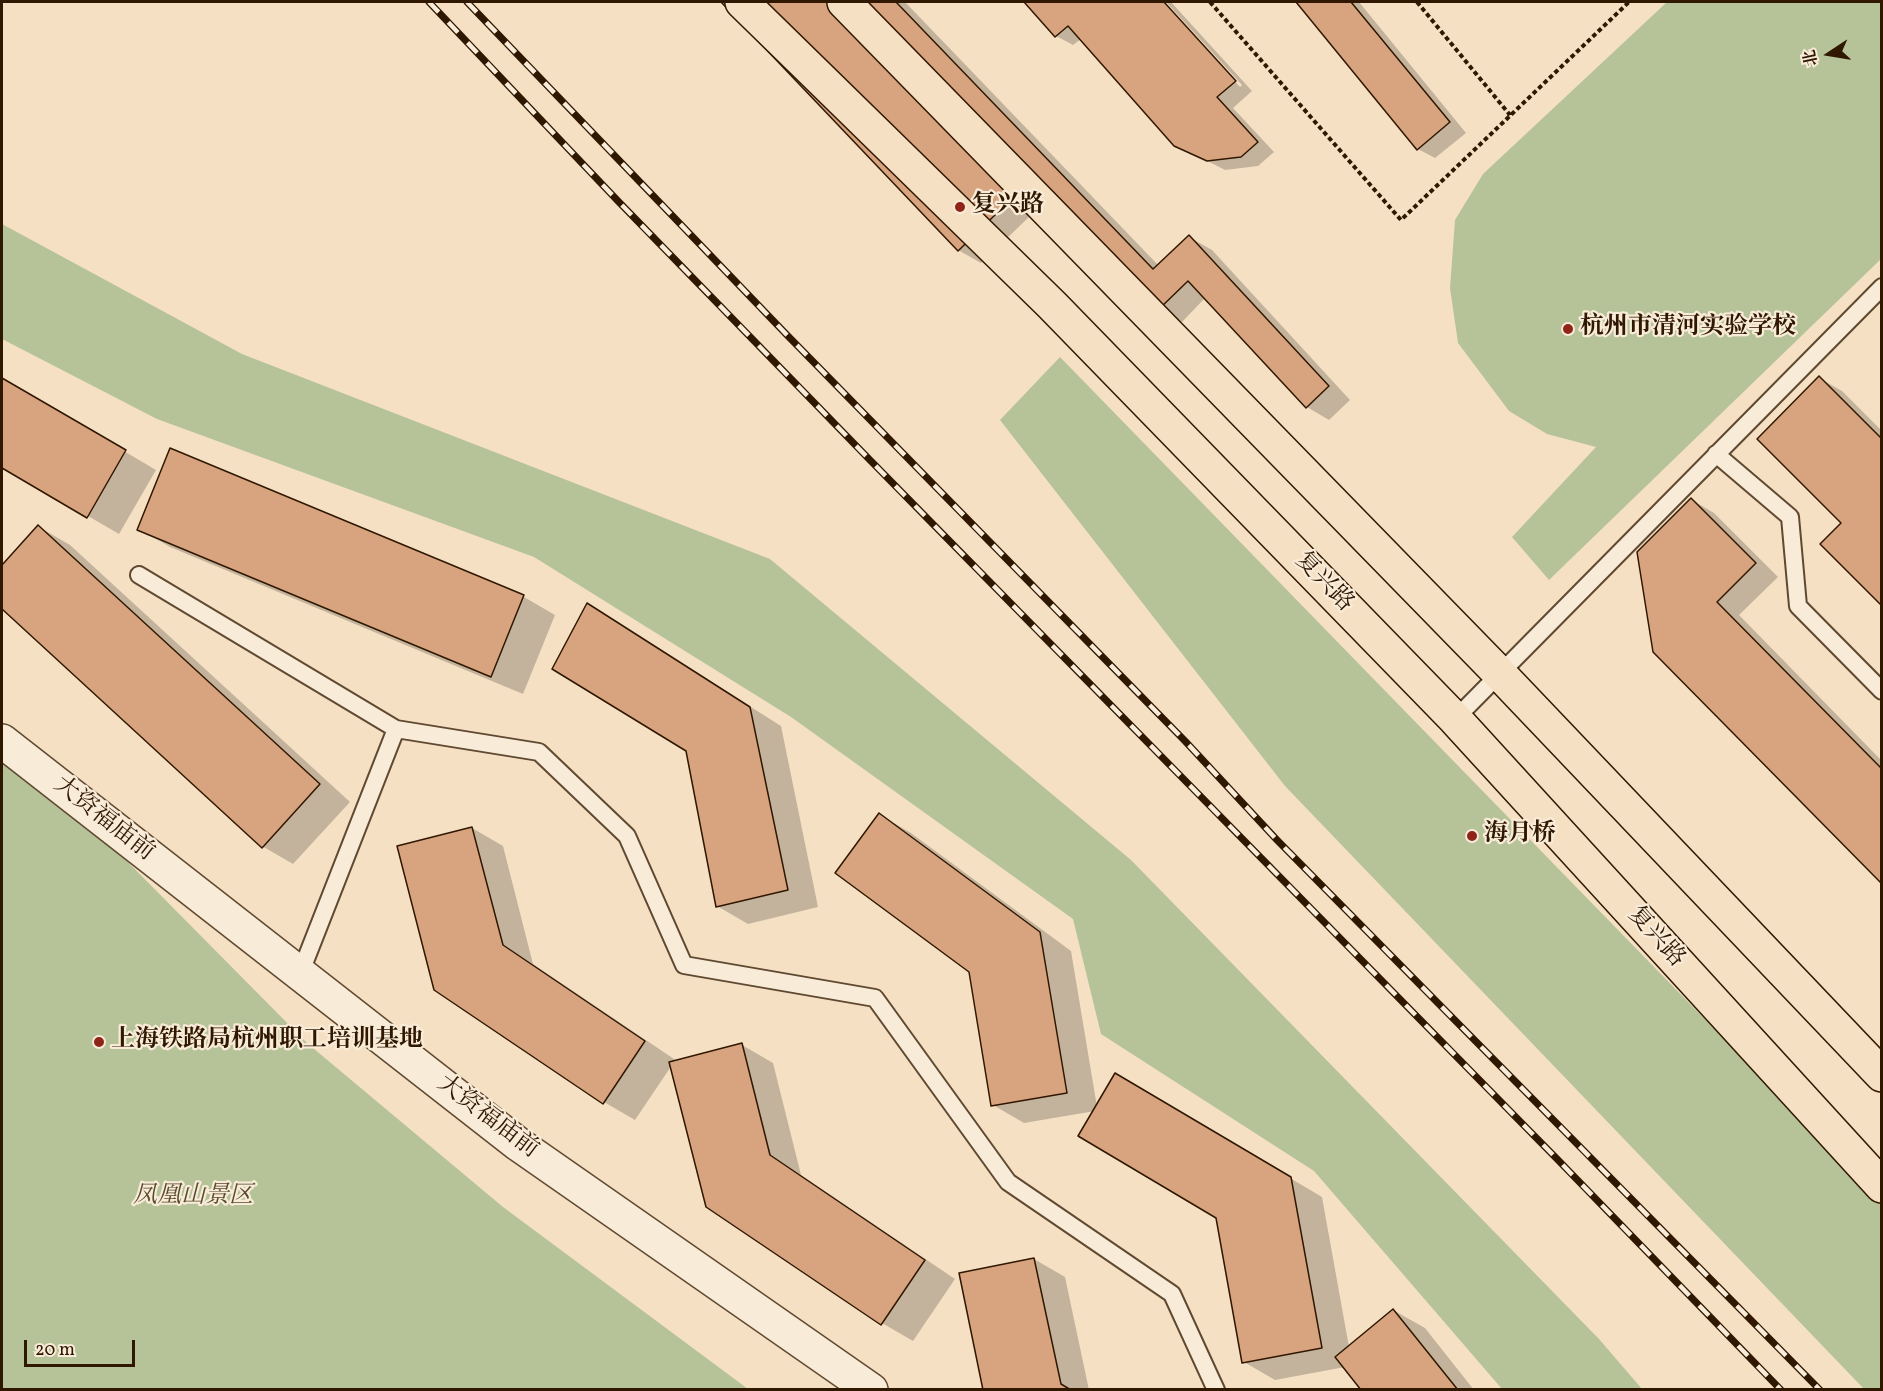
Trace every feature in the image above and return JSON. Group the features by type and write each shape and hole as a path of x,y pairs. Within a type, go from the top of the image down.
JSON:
{"main road":[{"name":"复兴路","path":"742,2 1052,305 1455,718 1881,1186"},
{"path":"844,2 1499,673 1881,1075"}],"street":[{"name":"大资福庙前","path":"2,741 518,1144 871,1389"}],"lane":[{"path":"1455,718 1881,287"},
{"path":"1716,454 1790,517 1798,606 1881,691"},
{"path":"138,575 396,729 538,752 627,836 684,965 875,998 1008,1182 1172,1294 1216,1389"},
{"path":"300,974 396,729"}],"path":[{"path":"1210,2 1401,220 1629,2"},
{"path":"1417,2 1510,115"}],"green space":[{"path":"1667,2 1881,2 1881,259 1549,580 1512,537 1596,447 1547,434 1509,411 1458,343 1450,288 1455,220 1483,174"},
{"path":"2,224 242,354 770,559 1131,860 1599,1339 1642,1389 1502,1389 1314,1171 1101,1034 1073,919 791,717 534,557 157,419 2,339"},
{"path":"1060,357 1881,1200 1881,1389 1864,1389 1285,786 1000,420"},
{"name":"凤凰山景区","path":"2,735 307,1043 503,1207 748,1389 2,1389"}],"building":[{"name":"复兴路","path":"721,2 896,2 1153,269 1189,235 1329,386 1306,408 1188,281 1158,310 1031,180 958,251"},
{"path":"1024,2 1164,2 1236,81 1217,97 1258,142 1241,157 1207,161 1174,146 1068,26 1055,37"},
{"path":"1296,2 1351,2 1450,122 1417,150"},
{"path":"1819,376 1882,439 1882,606 1820,544 1841,523 1757,439"},
{"path":"2,378 126,450 87,518 2,468"},
{"path":"170,448 524,595 491,677 137,530"},
{"path":"1691,498 1756,563 1717,602 1882,769 1882,884 1653,652 1637,552"},
{"path":"38,525 320,784 262,848 2,609 2,565"},
{"path":"587,603 750,707 788,890 716,907 686,751 552,669"},
{"path":"879,813 1040,932 1067,1093 991,1106 969,972 835,873"},
{"path":"472,827 503,945 645,1041 603,1104 434,990 397,846"},
{"path":"742,1043 770,1155 925,1260 881,1325 706,1207 669,1062"},
{"path":"1115,1073 1291,1177 1322,1348 1242,1363 1216,1218 1078,1136"},
{"path":"1034,1258 1061,1384 1071,1390 983,1390 959,1273"},
{"path":"1393,1309 1458,1390 1361,1390 1335,1357"}],"railway":[{"path":"429,2 617,200 868,458 1781,1390"},
{"path":"467,2 786,334 1185,741 1277,840 1820,1390"}],"place":[{"name":"复兴路","path":"960,207"},
{"name":"杭州市清河实验学校","path":"1568,329"},
{"name":"海月桥","path":"1472,836"},
{"name":"上海铁路局杭州职工培训基地","path":"99,1042"}]}
